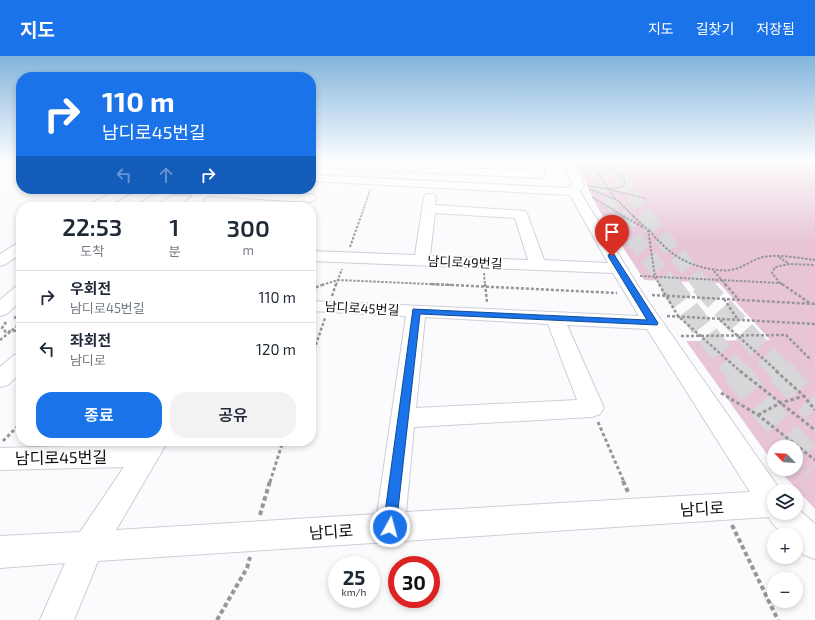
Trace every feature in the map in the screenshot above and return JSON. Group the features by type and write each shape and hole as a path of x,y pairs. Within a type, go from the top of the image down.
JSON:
{"street":[{"path":"422,260 432,188"},
{"path":"576,188 626,280 767,493"},
{"path":"105,202 120,194"},
{"path":"151,202 164,194"},
{"path":"193,202 202,194"},
{"path":"238,194 271,196 277,194"},
{"path":"266,202 271,196"},
{"path":"429,209 521,214 538,265"},
{"path":"0,261 16,250"},
{"name":"남디로49번길","path":"316,256 538,265 626,280"},
{"path":"0,310 16,296"},
{"name":"남디로45번길","path":"316,306 555,318 655,325"},
{"path":"390,527 416,311"},
{"path":"403,418 592,408 555,318"},
{"path":"0,379 16,365"},
{"path":"57,620 89,546 151,448"},
{"name":"남디로45번길","path":"0,459 70,449 151,448"},
{"name":"남디로","path":"0,552 637,512 723,507 767,507"},
{"path":"790,520 815,544"}],"path":[{"path":"577,188 617,200"},
{"path":"577,188 648,230"},
{"path":"586,188 613,188"},
{"path":"608,189 647,200"},
{"path":"608,189 671,254 682,262 714,270 726,271 738,269 751,261 762,258 779,257 815,260"},
{"path":"648,230 655,277 678,316 726,360 815,430"},
{"path":"779,257 789,264"},
{"path":"483,263 489,315"},
{"path":"811,304 780,283 772,273 775,266 789,264 815,265"},
{"path":"714,270 739,300"},
{"path":"316,287 338,280 486,287 626,280 655,277 780,283"},
{"path":"626,280 724,299 815,305"},
{"path":"724,299 739,320"},
{"path":"655,325 678,316 815,324"},
{"path":"16,317 4,325 3,330 10,332 16,331"},
{"path":"719,319 804,396 815,410"},
{"path":"655,325 699,336 786,335 811,360"},
{"path":"0,340 16,327"},
{"path":"719,392 758,415 815,460"},
{"path":"758,415 780,403 804,396"},
{"path":"592,408 637,512"},
{"path":"0,445 16,428"},
{"path":"723,507 778,620"}],"shaded area":[{"path":"588,188 815,188 815,509 803,496 803,484 792,484 784,476 803,476 803,440 767,440 767,454 686,341 770,340 719,283 644,280 596,205"}],"tunnel":[{"path":"604,188 620,217"},
{"path":"627,188 647,217"},
{"path":"620,216 638,244 670,285"},
{"path":"646,216 702,285"},
{"path":"669,284 736,372"},
{"path":"701,284 781,372"},
{"path":"735,371 754,396 815,466"},
{"path":"780,371 815,409"}],"route":[{"path":"390,527 416,311 654,323 634,294 612,256"}]}
